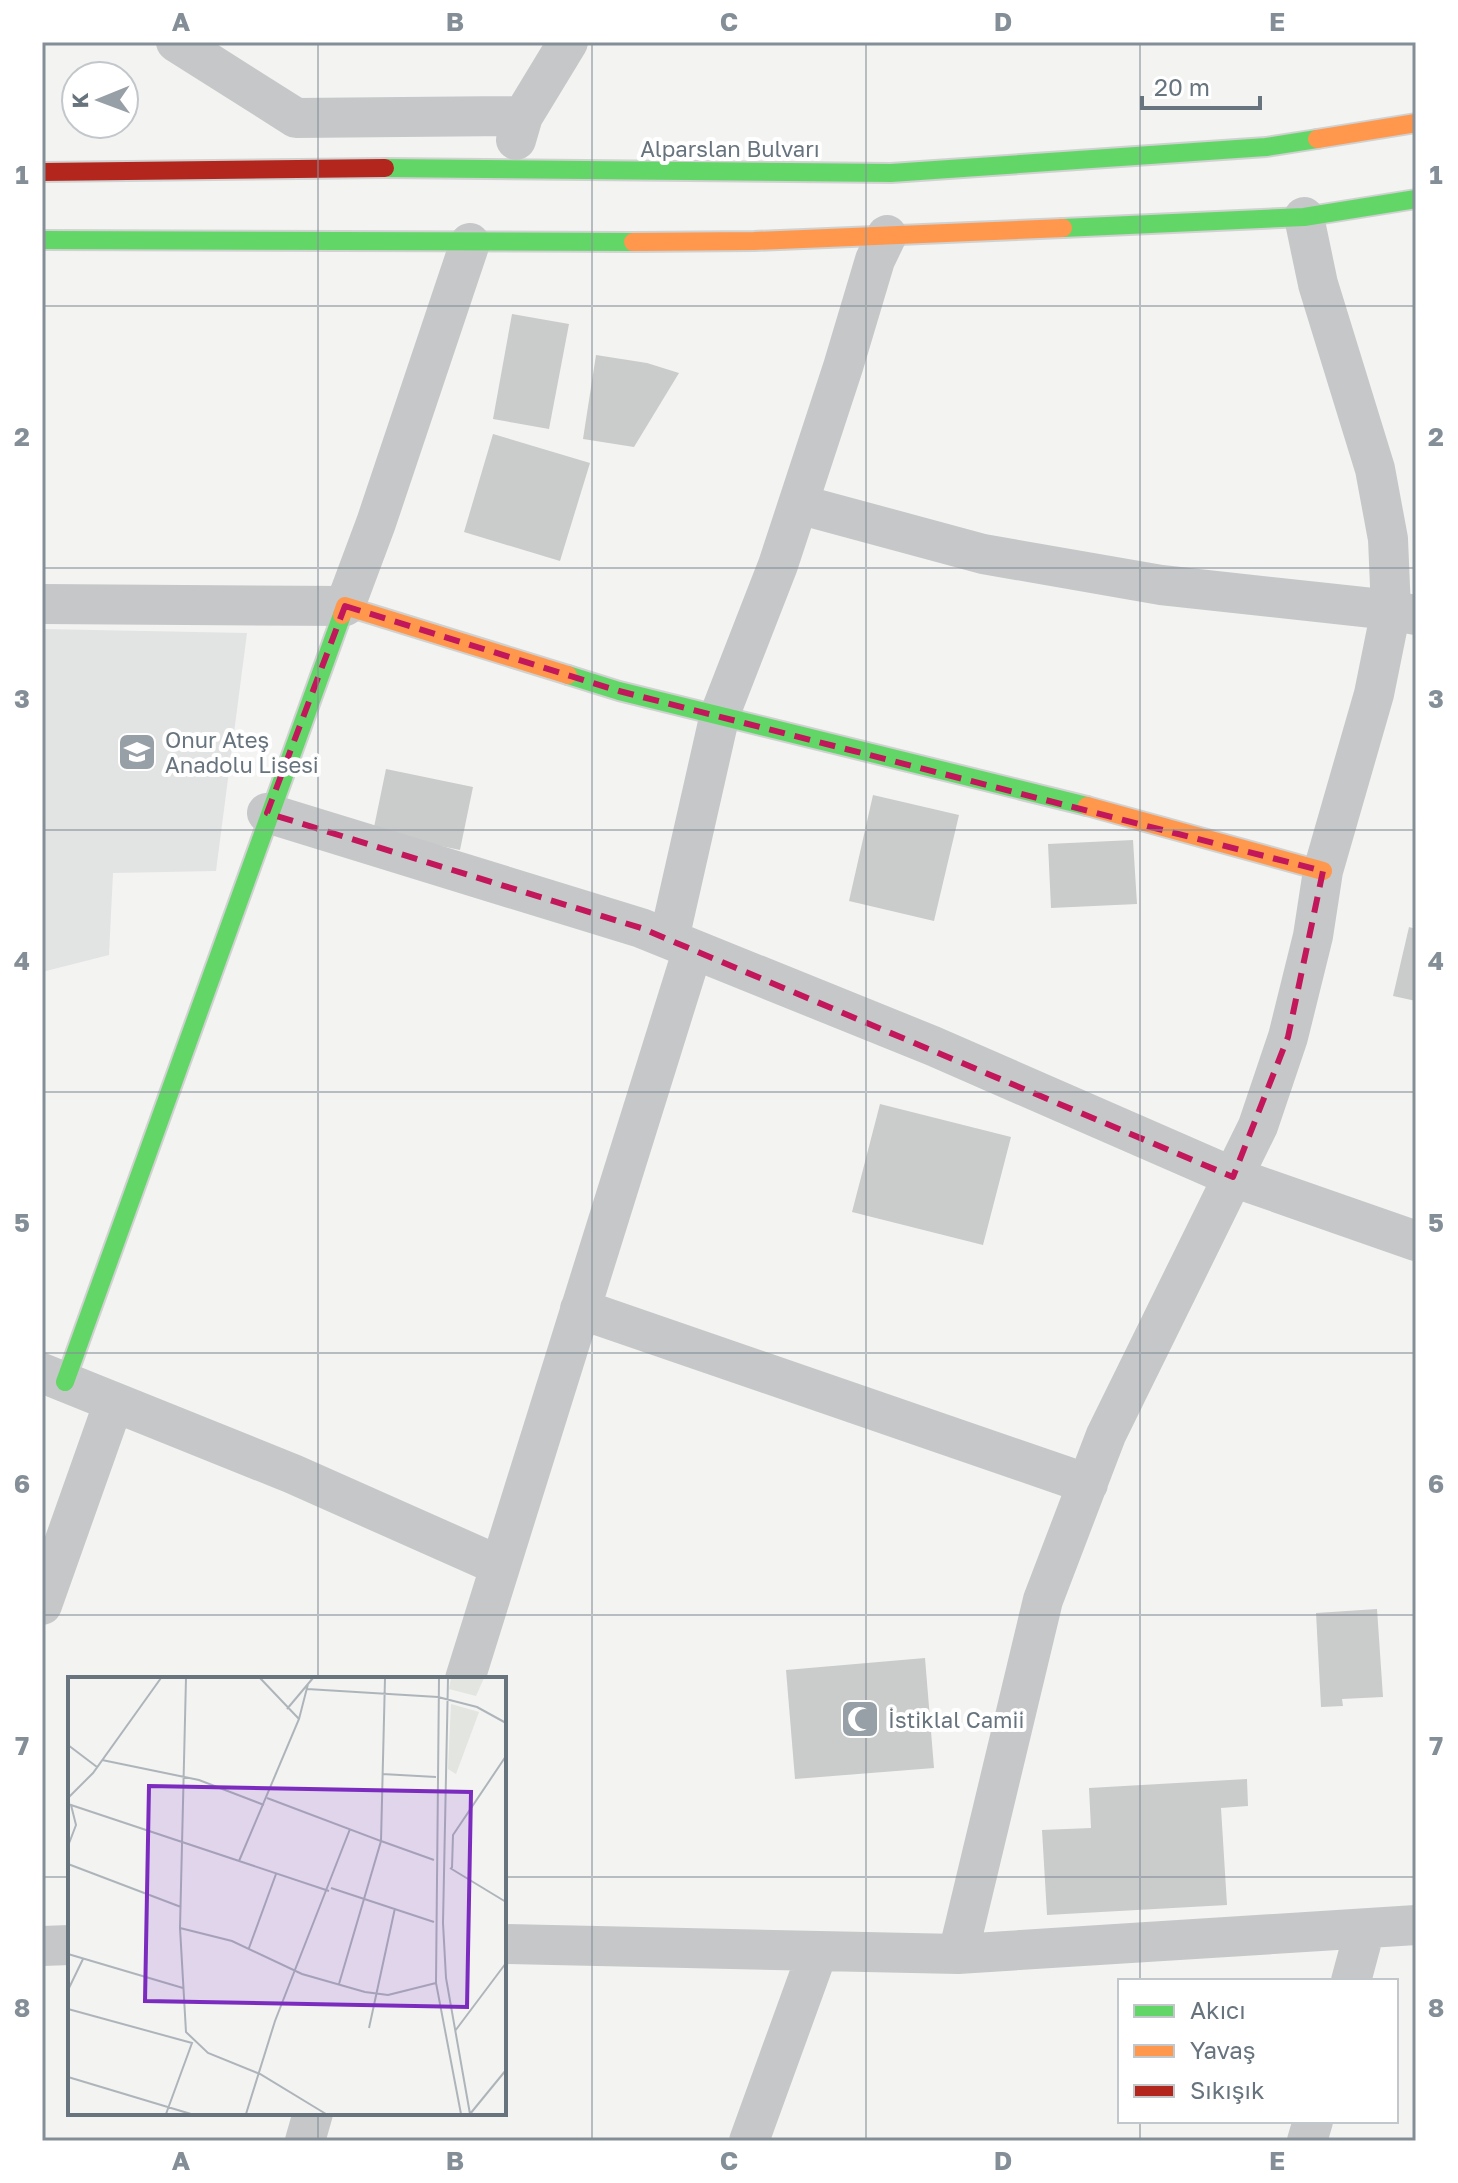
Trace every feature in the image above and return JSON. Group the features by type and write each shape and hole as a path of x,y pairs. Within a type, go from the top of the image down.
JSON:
{"main road":[{"name":"Alparslan Bulvarı","path":"42,172 294,167 891,173 1266,147 1416,123"},
{"path":"42,240 754,241 1304,217 1416,199"},
{"path":"53,1378 218,958 267,813 345,606 619,691 1056,798 1323,871"}],"street":[{"path":"176,42 296,118 523,116"},
{"path":"507,171 523,116 568,42"},
{"path":"294,167 296,118"},
{"path":"958,1954 1043,1600 1106,1435 1258,1126 1288,1037 1313,936 1323,871 1374,694 1403,613 1375,469 1318,284 1304,217"},
{"path":"466,1677 580,1309 681,944 720,714 798,504 875,260 887,235"},
{"path":"42,604 345,606 470,243"},
{"path":"798,504 983,554 1161,585 1403,613"},
{"path":"267,813 641,928 933,1046 1233,1177 1416,1241"},
{"path":"580,1309 1088,1484"},
{"path":"53,1378 293,1474 500,1566"},
{"path":"42,1605 114,1402"},
{"path":"506,1944 958,1954 1416,1925"},
{"path":"1352,1979 1365,1929"},
{"path":"42,1946 68,1945"},
{"path":"749,2141 818,1951"},
{"path":"305,2141 312,2115"}],"highlighted area":[{"path":"345,606 619,691 1323,871 1288,1037 1233,1177 641,928 267,813"}],"shaded area":[{"name":"Onur Ateş Anadolu Lisesi","path":"42,629 247,633 216,871 113,873 109,955 42,972"}],"building":[{"path":"512,314 569,324 549,429 493,419"},
{"path":"596,355 647,363 679,373 634,447 583,439"},
{"path":"493,434 590,463 560,561 464,532"},
{"path":"386,769 473,787 460,850 373,832"},
{"path":"873,795 959,815 934,921 849,901"},
{"path":"1133,840 1137,904 1051,908 1048,844"},
{"path":"1409,927 1416,929 1416,1001 1393,996"},
{"path":"880,1104 1011,1137 983,1245 852,1212"},
{"path":"1377,1609 1383,1697 1342,1699 1343,1706 1321,1707 1316,1613"},
{"name":"İstiklal Camii","path":"925,1658 934,1768 795,1779 786,1670"},
{"path":"1247,1779 1248,1806 1221,1808 1227,1905 1047,1915 1042,1830 1091,1828 1089,1788"}],"traffic: fast":[{"path":"385,168 891,173 1266,147 1317,139"},
{"path":"1063,228 1304,217 1416,199"},
{"path":"42,240 633,242"},
{"path":"65,1382 342,615"},
{"path":"568,675 619,691 1087,806"}],"traffic: slow":[{"path":"1317,139 1416,123"},
{"path":"633,242 754,241 1063,228"},
{"path":"342,615 345,606 568,675"},
{"path":"1087,806 1323,871"}],"traffic: jam":[{"path":"42,172 385,168"}],"place":[{"name":"Onur Ateş Anadolu Lisesi","path":"137,752"},
{"name":"İstiklal Camii","path":"860,1719"}]}
